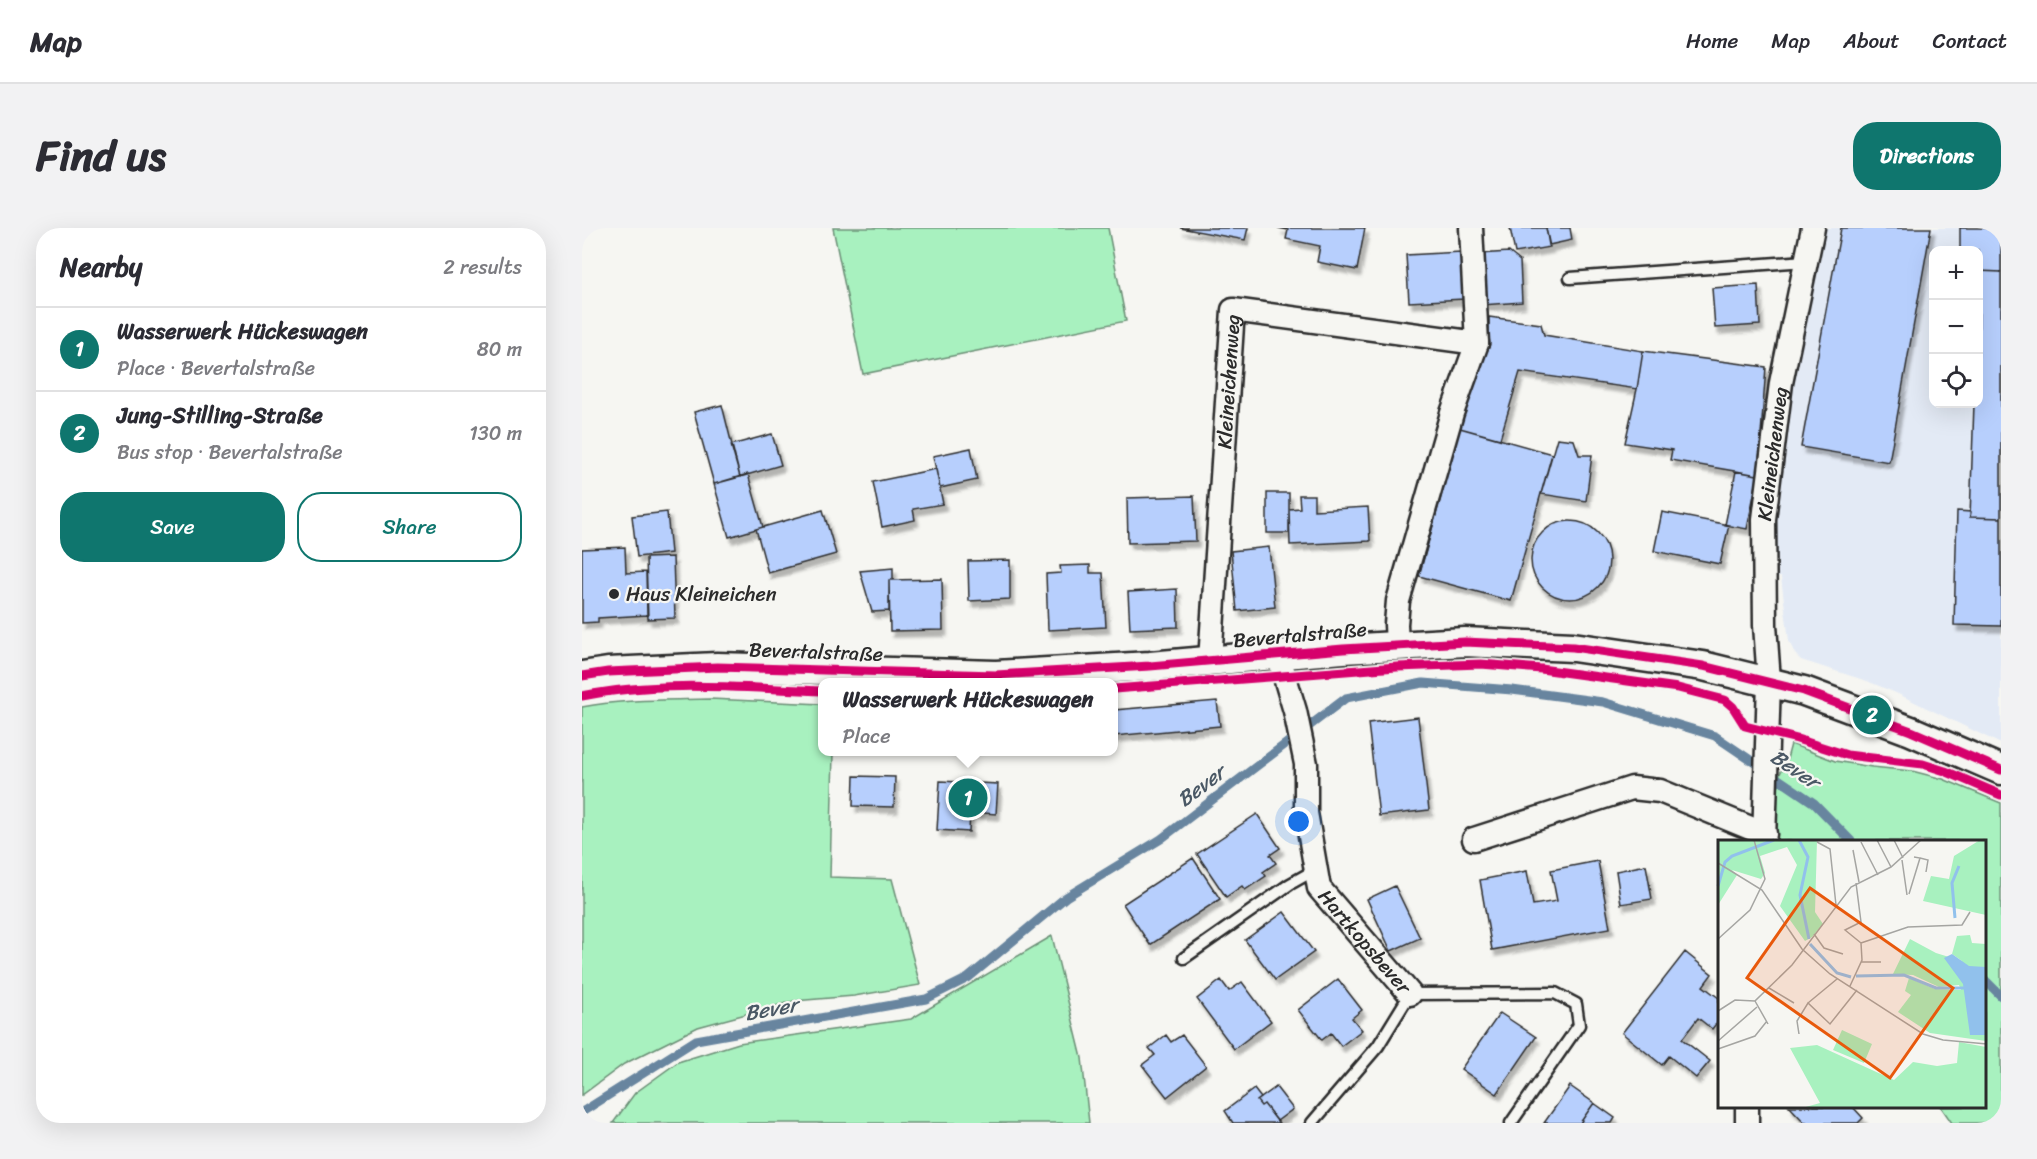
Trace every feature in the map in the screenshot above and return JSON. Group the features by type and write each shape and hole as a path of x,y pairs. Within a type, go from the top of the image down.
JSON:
{"street":[{"path":"1397,646 1398,601 1452,413 1477,343 1470,228"},
{"name":"Kleineichenweg","path":"1764,837 1769,681 1765,613 1764,519 1782,383 1812,228"},
{"name":"Kleineichenweg","path":"1210,661 1233,310 1477,343"},
{"name":"Bevertalstraße","path":"582,676 618,671 717,667 996,675 1465,642 1573,647 1703,666 1804,691 1872,715 2001,770"},
{"name":"Hartkopsbever","path":"1278,654 1295,711 1306,764 1306,813 1319,888 1410,994"},
{"path":"1474,839 1632,789 1660,790 1764,837"}],"lane":[{"path":"1570,278 1806,261"},
{"name":"Hartkopsbever","path":"1184,958 1290,884 1316,870"},
{"path":"1410,994 1555,993 1576,1004 1579,1025 1510,1123"},
{"name":"Hartkopsbever","path":"1312,1123 1378,1046 1410,994"}],"shaded area":[{"path":"1813,228 2001,228 2001,744 1896,693 1867,681 1801,660 1795,654 1789,641 1781,577 1764,580"}],"green space":[{"path":"833,228 1108,228 1126,321 863,374"},
{"path":"710,699 818,704 818,756 833,756 830,877 892,879 920,985 854,996 794,1001 698,1027 624,1064 582,1095 582,707 662,700"},
{"path":"1791,744 1835,761 1912,771 1943,779 2001,803 2001,1123 1952,1123 1942,1108 1986,1108 1986,840 1764,840 1765,805 1787,759"},
{"path":"1052,936 1082,1058 1089,1123 613,1123 635,1093 678,1062 739,1043 911,1019"}],"building":[{"path":"1180,228 1248,228 1245,240"},
{"path":"1278,228 1365,228 1357,270 1317,262 1320,246 1286,239 1288,230"},
{"path":"1510,228 1546,228 1550,247 1515,253"},
{"path":"1546,228 1570,228 1572,240 1549,245"},
{"path":"1841,228 1931,228 1889,462 1801,447"},
{"path":"1960,228 2001,228 2001,272 1983,271 1983,246 1960,246"},
{"path":"1461,252 1464,299 1409,302 1406,255"},
{"path":"1509,252 1520,261 1522,302 1482,305 1479,254"},
{"path":"1983,271 2001,272 2001,518 1970,517 1974,408 1983,408"},
{"path":"1758,285 1760,325 1715,328 1712,288"},
{"path":"1489,317 1541,324 1544,335 1643,351 1637,389 1520,372 1500,439 1460,428 1489,332"},
{"path":"1643,351 1766,367 1758,475 1670,460 1672,450 1625,443"},
{"path":"722,405 740,477 714,484 694,412"},
{"path":"1460,428 1552,454 1511,601 1419,576"},
{"path":"772,434 781,465 740,477 731,445"},
{"path":"1557,438 1574,440 1579,455 1592,455 1586,501 1541,494"},
{"path":"971,448 977,480 940,488 933,456"},
{"path":"936,469 943,504 913,509 915,520 882,527 873,482"},
{"path":"1736,471 1758,475 1747,529 1725,525"},
{"path":"748,474 763,527 729,537 714,484"},
{"path":"1267,493 1289,493 1289,533 1267,533"},
{"path":"1299,495 1314,495 1314,510 1368,507 1370,541 1290,545 1289,509 1300,508"},
{"path":"1194,496 1196,541 1128,543 1127,498"},
{"path":"823,510 836,554 768,573 756,529"},
{"path":"1957,511 1971,512 1970,517 2001,518 2001,626 1954,625"},
{"path":"667,512 671,553 637,557 632,516"},
{"path":"1662,512 1729,525 1720,564 1654,551"},
{"path":"1562,521 1578,521 1592,527 1603,538 1609,552 1609,568 1603,582 1592,593 1578,599 1562,599 1548,593 1537,582 1531,568 1531,552 1537,538 1548,527"},
{"name":"Haus Kleineichen","path":"625,547 626,573 646,572 647,615 598,618 598,622 582,623 582,549"},
{"path":"1269,547 1275,607 1237,611 1231,551"},
{"path":"673,557 675,618 648,619 646,558"},
{"path":"1010,560 1010,599 969,601 968,561"},
{"path":"1090,565 1090,573 1103,573 1106,627 1048,630 1046,574 1061,573 1060,566"},
{"path":"893,568 893,580 889,580 889,611 872,612 860,571"},
{"path":"942,579 943,630 890,631 889,580"},
{"path":"1177,589 1178,627 1130,629 1128,592"},
{"path":"1217,701 1220,726 1118,736 1118,710"},
{"path":"1418,717 1429,810 1379,816 1368,723"},
{"path":"854,776 895,777 894,807 853,806"},
{"path":"940,781 998,784 996,814 970,812 969,832 937,830"},
{"path":"1257,814 1280,848 1270,855 1276,863 1263,872 1266,876 1245,890 1242,886 1226,897 1197,854"},
{"path":"1193,858 1220,899 1150,945 1123,904"},
{"path":"1598,861 1610,928 1492,950 1480,880 1527,871 1533,905 1557,901 1551,870"},
{"path":"1646,865 1652,899 1621,904 1616,871"},
{"path":"1395,886 1420,938 1391,951 1367,899"},
{"path":"1284,912 1314,952 1275,980 1245,940"},
{"path":"1685,952 1712,974 1703,986 1718,997 1718,1021 1712,1029 1698,1018 1682,1039 1710,1061 1696,1078 1669,1056 1662,1065 1622,1033"},
{"path":"1338,979 1362,1010 1352,1018 1362,1030 1341,1046 1331,1033 1322,1040 1298,1010"},
{"path":"1221,980 1229,991 1242,982 1271,1021 1234,1049 1197,999"},
{"path":"1500,1013 1536,1037 1497,1094 1461,1069"},
{"path":"1166,1035 1171,1042 1182,1035 1206,1066 1167,1097 1142,1065 1155,1055 1149,1048"},
{"path":"1570,1086 1594,1103 1580,1123 1544,1123"},
{"path":"1276,1087 1293,1109 1277,1121 1264,1104 1261,1106 1257,1101"},
{"path":"1254,1089 1261,1098 1257,1101 1261,1106 1264,1104 1279,1123 1233,1123 1225,1111"},
{"path":"1594,1103 1615,1118 1612,1123 1580,1123"},
{"path":"1791,1108 1854,1108 1863,1118 1858,1123 1805,1123"}],"waterway":[{"name":"Bever","path":"582,1112 696,1040 926,999 968,978 1066,897 1161,839 1346,698 1423,683 1512,690 1603,702 1715,736 1814,803 1850,840"},
{"name":"Bever","path":"1986,981 2001,996"}],"cycle path":[{"path":"582,676 608,672 717,667 996,675 1150,666 1343,649 1465,642 1573,647 1703,666 1804,691 1911,731 2001,770"},
{"path":"1118,689 1397,667 1481,664 1541,669 1678,688 1725,700 1733,707 1745,726 1847,755 1923,764 2001,795"},
{"path":"582,696 641,688 672,687 818,691"}],"place":[{"name":"Haus Kleineichen","path":"614,594"},
{"name":"Jung-Stilling-Straße","path":"1872,715"},
{"name":"Wasserwerk Hückeswagen","path":"968,798"}]}
